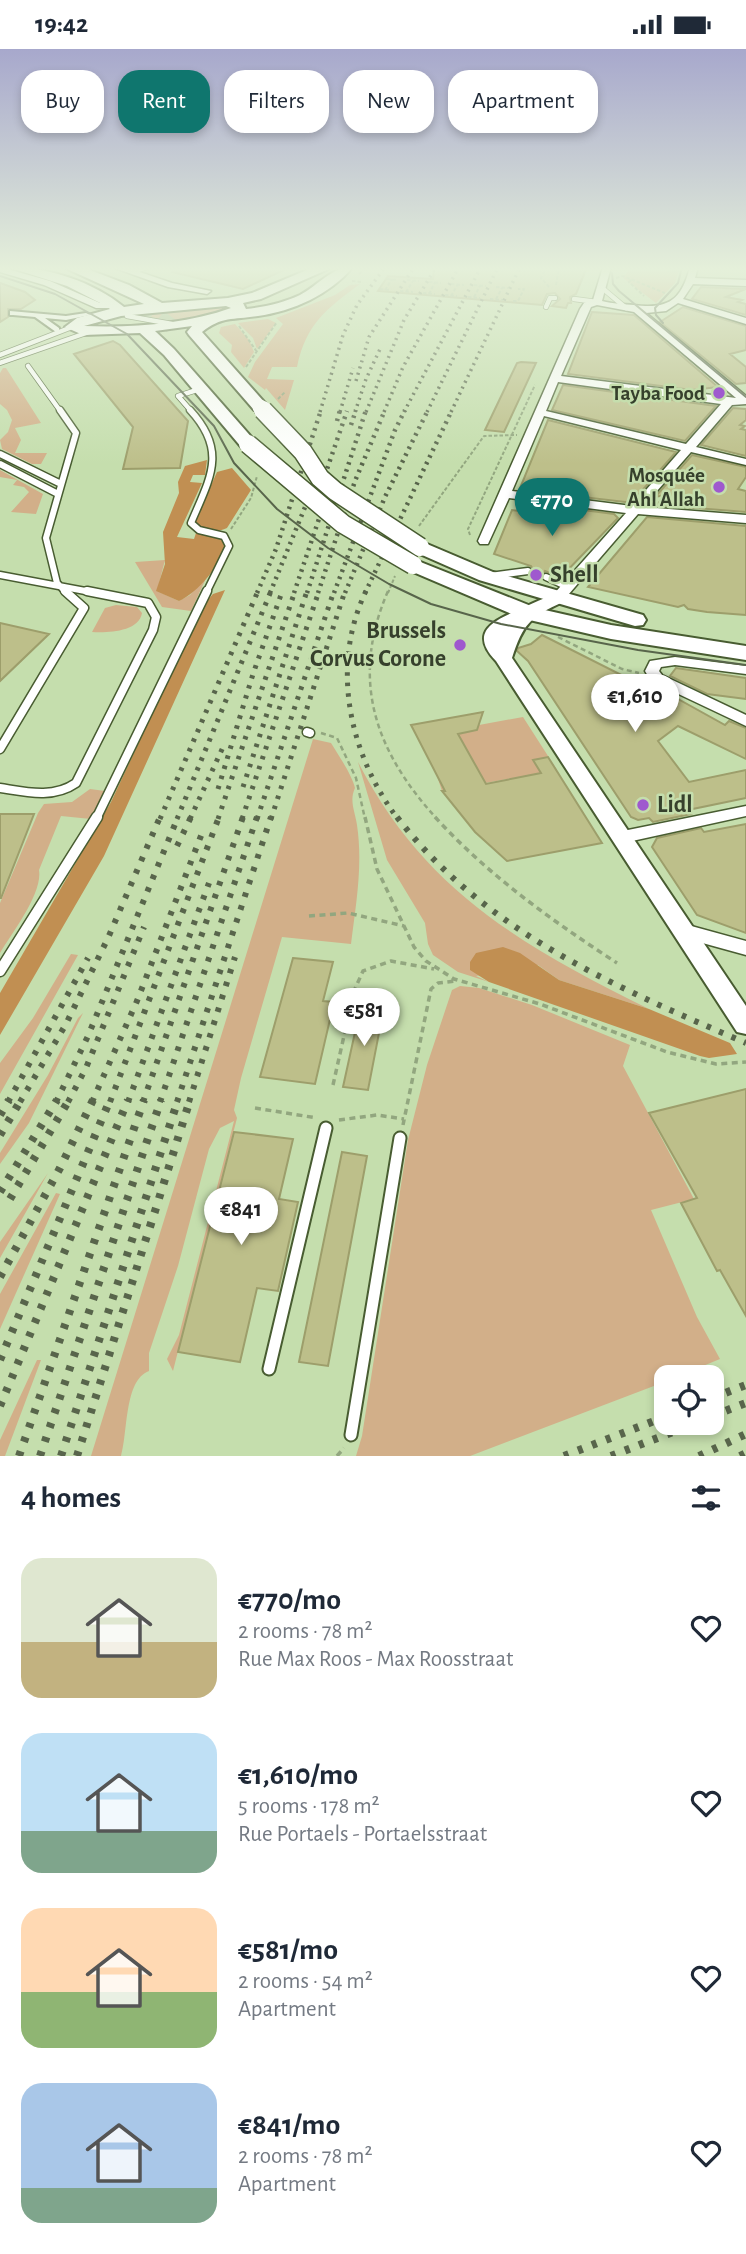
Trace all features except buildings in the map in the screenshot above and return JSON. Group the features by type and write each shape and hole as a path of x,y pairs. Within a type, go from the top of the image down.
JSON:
{"main road":[{"path":"149,333 200,389 254,425 291,455 304,461 412,553 486,576 562,593 628,619 746,637"},
{"path":"174,333 254,425"},
{"path":"195,333 254,425 261,456 279,467 301,490 343,524 412,553 529,613 611,632 746,653"}],"street":[{"path":"484,541 574,333"},
{"path":"668,333 746,401"},
{"path":"680,333 746,389"},
{"path":"554,378 729,402 746,401"},
{"path":"729,402 637,511 562,593 529,613 512,631 503,658 743,1020"},
{"path":"540,412 746,462"},
{"path":"504,494 637,511 746,519"},
{"path":"746,670 665,660 653,668 656,678 746,721"},
{"path":"623,837 746,811"},
{"path":"684,931 746,948"}],"lane":[{"path":"2,353 48,333"},
{"path":"0,363 87,333"},
{"path":"0,749 84,608 60,588 46,538 76,433 28,366"},
{"path":"0,971 95,821 229,546 224,536 199,530 191,523 211,480 214,456 207,431 178,395 200,389"},
{"path":"0,454 61,484"},
{"path":"0,464 58,494"},
{"path":"486,576 528,571"},
{"path":"0,575 143,601 154,612 156,623 76,783 69,789 48,793 0,788"},
{"path":"546,577 562,593"},
{"path":"269,1369 327,1124"},
{"path":"351,1435 400,1138"}],"path":[{"path":"243,333 257,352"},
{"path":"246,368 271,333"},
{"path":"529,437 496,434 484,436 380,608 370,648 368,672 378,719 405,778 429,810 486,869 566,931 617,963"},
{"path":"468,529 490,485"},
{"path":"224,536 233,527 241,512"},
{"path":"558,639 622,669 656,678"},
{"path":"308,732 334,737 350,762 361,794 375,861 404,926 419,955 447,975"},
{"path":"309,916 348,913 404,926"},
{"path":"333,1084 354,991 363,971 391,961 424,966 463,982 540,1004 694,1060 716,1064 746,1062"},
{"path":"400,1138 431,989 448,981 463,982"},
{"path":"255,1108 327,1124 377,1115 404,1118"}],"shaded area":[{"path":"219,333 243,333 249,340 254,352 244,368 231,352 232,345"},
{"path":"248,333 269,333 257,349"},
{"path":"277,333 309,333 297,367 272,367 267,379 294,380 285,410 266,388 265,390 248,377 255,362"},
{"path":"6,368 41,423 15,428 21,440 15,453 47,453 41,464 32,464 2,449 0,440 8,432 12,420 0,404 0,373"},
{"path":"207,460 205,475 193,475 190,482 202,483 177,537 194,539 196,533 214,536 225,542 224,550 209,576 179,601 156,591 165,564 163,532 179,493 178,482 185,466"},
{"path":"232,468 251,490 227,528 206,530 195,523 196,519 217,472"},
{"path":"0,470 43,494 36,514 11,512 29,492 24,487 13,485 17,480 0,477"},
{"path":"165,560 157,591 179,601 190,595 208,574 191,611 162,607 135,562"},
{"path":"225,590 104,856 0,1035 0,993 111,802 202,607 213,594"},
{"path":"116,605 137,607 142,613 140,619 122,630 92,632 105,608"},
{"path":"523,717 557,770 442,791 436,773 475,765 458,734 479,725"},
{"path":"313,739 331,743 355,788 352,802 359,840 359,870 351,944 282,937 241,1078 234,1110 237,1118 173,1371 167,1359 179,1335 234,1121 220,1128 209,1149 178,1266 149,1353 149,1371 141,1376 131,1396 121,1456 91,1456"},
{"path":"358,762 384,807 414,846 446,880 481,911 560,962 649,1009 559,980 538,965 476,976 489,982 458,972 433,955 428,944 425,923 387,860"},
{"path":"90,789 105,791 91,819 61,816 39,870 32,901 0,953 0,903 38,813 44,804 72,802"},
{"path":"503,947 520,953 559,980 649,1009 730,1043 737,1054 709,1058 700,1056 489,982 470,970 470,962 476,953"},
{"path":"71,954 78,955 0,1094 0,1063 33,1018"},
{"path":"460,986 479,988 532,1005 630,1045 623,1066 694,1199 651,1210 697,1317 720,1359 705,1365 654,1365 654,1386 470,1456 356,1456 362,1436 408,1140 427,1065 452,990"},
{"path":"83,1013 29,1123 0,1164 0,1153"},
{"path":"48,1173 0,1258 0,1242"},
{"path":"56,1193 60,1194 0,1329 0,1294"},
{"path":"37,1360 41,1360 5,1456 0,1456 0,1440"}],"tram line":[{"path":"125,333 214,426 234,463 277,509 328,548 389,584 431,604 501,624 638,650 746,665"},
{"path":"669,333 746,397"}],"railway":[{"path":"320,412 344,333"},
{"path":"356,381 372,333"},
{"path":"366,412 399,333"},
{"path":"384,412 403,367 422,333"},
{"path":"404,412 446,333"},
{"path":"427,412 466,333"},
{"path":"451,412 489,333"},
{"path":"355,412 381,347"},
{"path":"340,412 353,368"},
{"path":"257,593 276,549 321,410"},
{"path":"337,421 340,410"},
{"path":"351,425 356,410"},
{"path":"307,593 366,410"},
{"path":"318,593 355,481 385,410"},
{"path":"345,593 385,497 428,410"},
{"path":"365,593 452,410"},
{"path":"315,504 347,411"},
{"path":"334,593 404,412"},
{"path":"270,593 312,490"},
{"path":"294,593 327,495"},
{"path":"160,819 258,591"},
{"path":"177,819 271,591"},
{"path":"218,819 295,591"},
{"path":"243,787 307,591"},
{"path":"242,819 319,591"},
{"path":"257,819 334,591"},
{"path":"271,819 345,591"},
{"path":"366,591 355,620 349,649 347,679 350,709 367,767 398,819"},
{"path":"218,789 253,674 282,592"},
{"path":"190,819 224,745"},
{"path":"20,1102 66,1024 108,938 160,817"},
{"path":"57,1100 88,1036 178,817"},
{"path":"177,846 191,817"},
{"path":"110,1102 219,817"},
{"path":"143,1102 243,817"},
{"path":"160,1102 257,817"},
{"path":"177,1102 271,817"},
{"path":"397,817 432,858 512,925 556,953 602,977 746,1043"},
{"path":"92,1102 137,1001 204,828"},
{"path":"128,1102 209,883"},
{"path":"68,1102 86,1068 144,927"},
{"path":"189,1102 235,957"},
{"path":"8,1102 88,958"},
{"path":"0,1115 9,1100"},
{"path":"0,1135 21,1100"},
{"path":"0,1192 57,1100"},
{"path":"10,1199 69,1100"},
{"path":"0,1277 60,1168 93,1100"},
{"path":"0,1360 110,1100"},
{"path":"0,1406 128,1100"},
{"path":"19,1456 144,1100"},
{"path":"40,1456 161,1100"},
{"path":"61,1456 178,1100"},
{"path":"150,1227 190,1100"},
{"path":"77,1456 152,1220"},
{"path":"724,1393 746,1385"},
{"path":"724,1411 746,1403"},
{"path":"564,1456 654,1421"},
{"path":"699,1456 746,1434"},
{"path":"611,1456 665,1435"},
{"path":"740,1456 746,1453"}],"place":[{"name":"Tayba Food","path":"719,393"},
{"name":"Mosquée Ahl Allah","path":"719,487"},
{"name":"Shell","path":"536,575"},
{"name":"Brussels Corvus Corone","path":"460,645"},
{"name":"Lidl","path":"643,805"}]}
